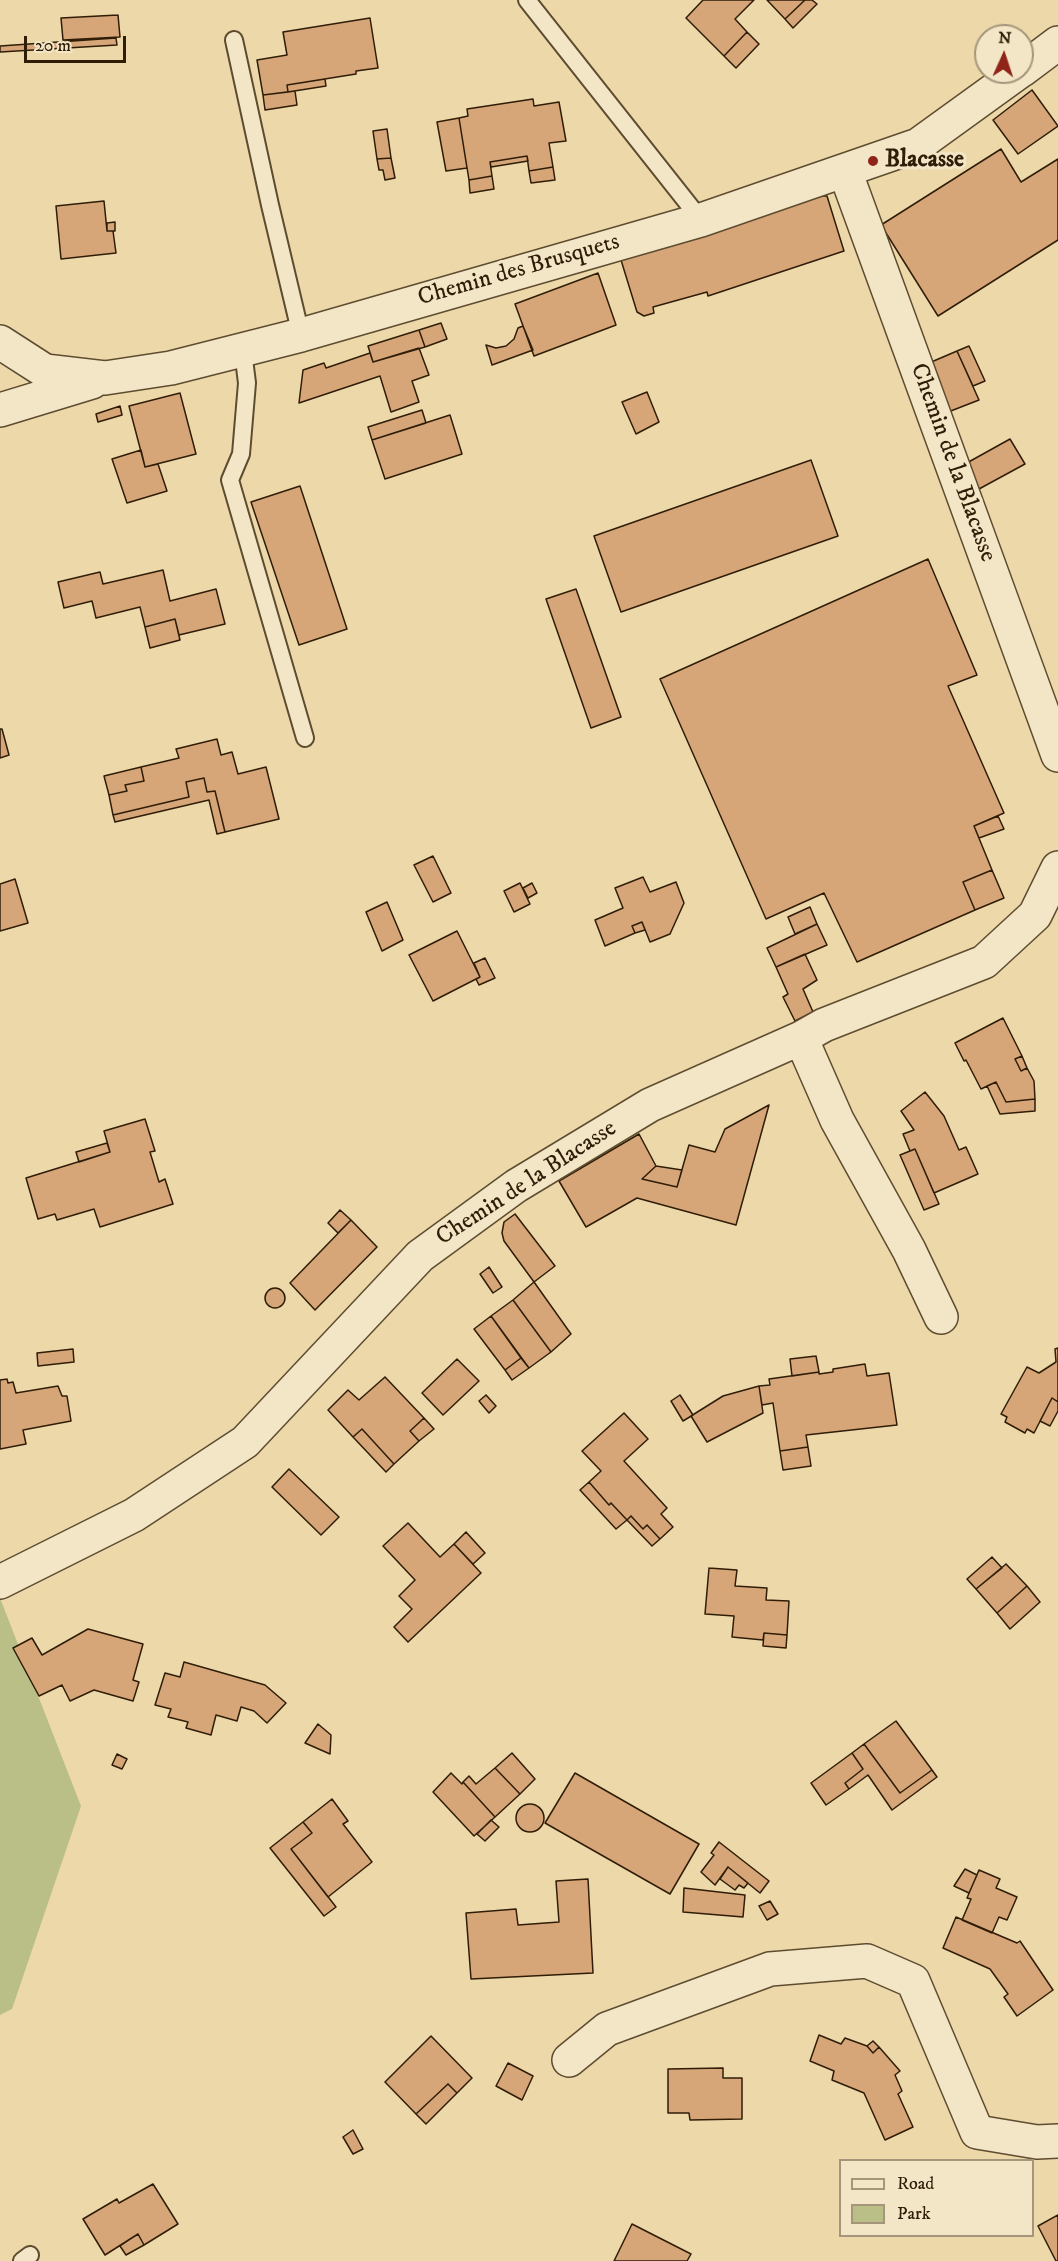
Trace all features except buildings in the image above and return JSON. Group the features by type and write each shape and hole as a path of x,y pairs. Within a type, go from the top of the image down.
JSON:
{"street":[{"name":"Chemin des Brusquets","path":"1034,61 1058,44"},
{"name":"Chemin des Brusquets","path":"0,342 45,371 105,378 171,368 243,351 700,220 845,171 918,144 1002,84"},
{"name":"Chemin de la Blacasse","path":"845,171 1058,755"},
{"path":"0,410 105,378"},
{"name":"Chemin de la Blacasse","path":"0,1582 134,1515 246,1442 420,1256 516,1186 650,1105 801,1038 824,1025 984,962 1035,915 1058,868"},
{"path":"801,1038 837,1120 909,1250 941,1317"},
{"path":"569,2060 607,2029 770,1969 867,1961 913,1981 977,2132 1036,2142 1058,2141"}],"lane":[{"path":"528,0 700,220"},
{"path":"234,40 301,336"},
{"path":"243,351 247,382 241,454 230,480 305,738"}],"green space":[{"path":"0,1598 81,1806 12,2009 0,2015"}],"place":[{"name":"Blacasse","path":"873,161"}]}
